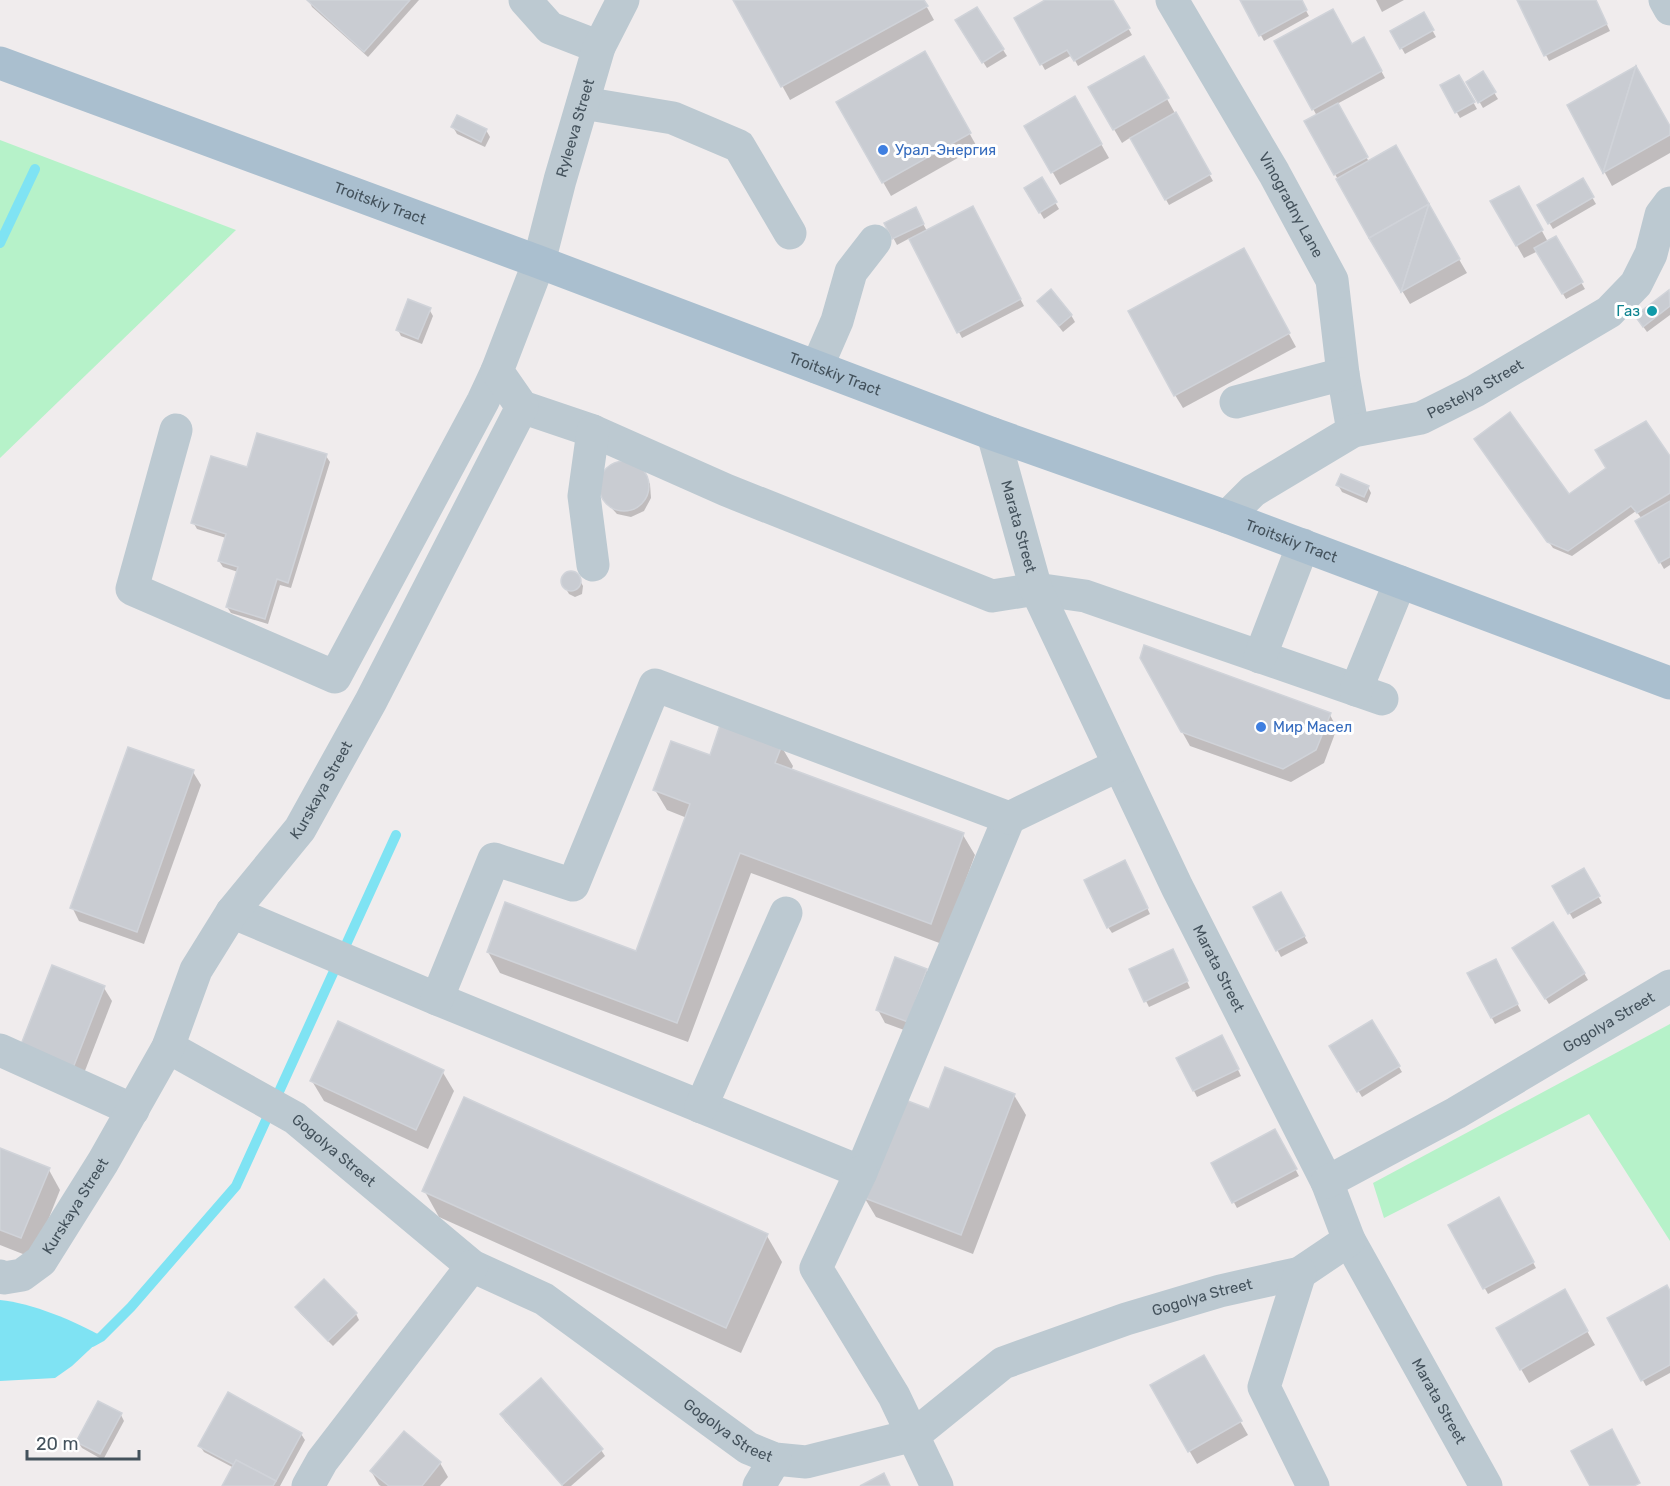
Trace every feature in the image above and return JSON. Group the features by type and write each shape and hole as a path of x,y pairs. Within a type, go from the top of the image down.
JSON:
{"main road":[{"name":"Troitskiy Tract","path":"0,63 538,262 993,434 1227,517 1670,683"}],"street":[{"path":"525,0 550,28 599,47"},
{"name":"Ryleeva Street","path":"538,262 599,47 623,0"},
{"name":"Vinogradny Lane","path":"1172,0 1274,173 1332,280 1343,374 1353,431"},
{"path":"1665,0 1670,9"},
{"path":"583,103 673,118 739,146 790,233"},
{"name":"Pestelya Street","path":"1227,517 1252,491 1353,431 1421,418 1475,391 1609,312 1636,284 1651,254 1661,215 1670,203"},
{"path":"817,367 837,321 851,272 875,241"},
{"path":"176,430 132,590 335,677 498,371 538,262"},
{"path":"498,371 522,407 593,431 726,490 992,596 1036,589 1085,596 1369,694 1400,582"},
{"path":"1236,402 1343,374"},
{"name":"Kurskaya Street","path":"2,1277 22,1275 41,1261 103,1162 168,1047 196,970 232,912 300,829 392,660 522,407"},
{"path":"593,431 584,496 593,565"},
{"name":"Marata Street","path":"993,434 1036,589 1177,887 1328,1182 1349,1239 1486,1486"},
{"path":"1260,657 1303,545"},
{"path":"437,999 494,859 573,885 655,685 1009,818"},
{"path":"937,1486 894,1396 816,1268 861,1172 1009,818 1119,765"},
{"path":"232,912 437,999 861,1172"},
{"path":"701,1107 786,913"},
{"name":"Gogolya Street","path":"1328,1182 1456,1113 1670,986"},
{"name":"Gogolya Street","path":"168,1047 295,1118 472,1266 544,1299 748,1448 767,1473 914,1435 1003,1363 1126,1319 1220,1291 1300,1273 1349,1239"},
{"path":"0,1050 133,1110"},
{"path":"308,1486 322,1461 472,1266"},
{"path":"1300,1273 1264,1386 1313,1486"}],"green space":[{"path":"0,140 236,230 0,458"},
{"path":"1670,1024 1670,1241 1589,1114 1384,1218 1373,1183"}],"water":[{"path":"0,1300 26,1305 53,1314 103,1337 72,1366 55,1378 0,1381"}],"building":[{"path":"307,0 410,0 364,52"},
{"path":"733,0 924,0 928,6 781,87"},
{"path":"1045,0 1113,0 1130,28 1074,61 1067,50 1040,65 1014,18"},
{"path":"1240,0 1302,0 1307,10 1259,36"},
{"path":"1517,0 1596,0 1607,24 1544,56"},
{"path":"977,7 1004,49 982,63 955,20"},
{"path":"1333,9 1352,44 1364,37 1382,71 1312,110 1274,41"},
{"path":"1424,12 1434,30 1400,49 1390,31"},
{"path":"925,51 971,133 882,183 836,102"},
{"path":"1144,56 1169,98 1113,130 1088,87"},
{"path":"1636,66 1603,173 1567,105"},
{"path":"1636,66 1670,126 1670,135 1603,173"},
{"path":"1483,71 1496,92 1478,103 1466,82"},
{"path":"1459,75 1475,102 1455,113 1440,85"},
{"path":"1075,96 1102,144 1051,173 1024,126"},
{"path":"1338,103 1368,157 1334,175 1304,121"},
{"path":"1176,112 1211,174 1165,200 1130,138"},
{"path":"457,115 487,129 481,142 451,127"},
{"path":"1396,145 1429,204 1369,238 1336,179"},
{"path":"1042,177 1057,202 1039,213 1024,188"},
{"path":"1583,178 1594,197 1548,224 1537,205"},
{"path":"1519,186 1543,230 1516,246 1490,201"},
{"path":"1429,204 1401,292 1369,238"},
{"path":"1429,204 1460,259 1401,292"},
{"path":"973,206 1021,299 957,333 909,239"},
{"path":"916,207 924,224 892,239 884,223"},
{"path":"1556,236 1583,282 1562,294 1534,248"},
{"path":"1244,248 1290,333 1174,396 1128,311"},
{"path":"1051,289 1072,315 1059,326 1037,301"},
{"name":"Газ","path":"1669,290 1670,306 1643,327 1635,316"},
{"path":"408,299 431,308 418,339 396,330"},
{"path":"1510,412 1569,494 1606,468 1595,450 1646,421 1670,456 1670,493 1637,513 1631,506 1568,551 1547,542 1474,439"},
{"path":"257,433 327,454 288,583 277,579 265,619 226,607 238,567 218,561 226,534 191,523 211,456 247,467"},
{"path":"624,461 633,463 644,472 649,486 647,495 638,506 624,511 615,509 604,500 599,486 601,477 610,466"},
{"path":"1341,474 1369,486 1364,497 1336,485"},
{"path":"1670,501 1670,557 1659,563 1635,521"},
{"path":"571,571 578,574 581,581 578,588 571,591 564,588 561,581 564,574"},
{"path":"1144,645 1331,713 1316,750 1283,769 1181,732 1140,658"},
{"path":"721,722 782,745 775,763 964,833 931,924 740,853 677,1023 487,952 505,902 636,951 690,804 653,790 671,741 710,755"},
{"path":"128,747 194,770 137,932 70,908"},
{"path":"1125,860 1148,908 1107,928 1084,880"},
{"path":"1584,868 1600,896 1568,914 1552,886"},
{"path":"1281,892 1305,936 1276,951 1253,907"},
{"path":"1553,922 1585,973 1545,999 1512,948"},
{"path":"1173,949 1188,981 1144,1002 1129,969"},
{"path":"895,957 927,969 908,1022 876,1010"},
{"path":"1496,959 1518,1004 1491,1018 1467,973"},
{"path":"52,965 105,986 73,1068 20,1047"},
{"path":"1372,1020 1400,1066 1357,1092 1329,1046"},
{"path":"338,1021 444,1070 416,1130 310,1081"},
{"path":"1222,1035 1239,1069 1193,1091 1176,1058"},
{"path":"945,1067 1015,1094 961,1235 862,1197 900,1098 929,1109"},
{"path":"464,1097 768,1234 726,1328 422,1191"},
{"path":"1275,1129 1297,1169 1232,1203 1211,1163"},
{"path":"0,1148 50,1168 21,1238 0,1230"},
{"path":"1499,1197 1534,1262 1483,1289 1448,1225"},
{"path":"324,1279 357,1313 328,1341 295,1307"},
{"path":"1667,1285 1670,1291 1670,1365 1641,1381 1607,1318"},
{"path":"1565,1289 1588,1331 1520,1370 1496,1328"},
{"path":"1204,1355 1242,1421 1188,1452 1150,1385"},
{"path":"541,1378 603,1449 562,1485 500,1414"},
{"path":"228,1392 302,1433 276,1481 236,1460 234,1465 198,1446"},
{"path":"98,1401 122,1413 100,1454 76,1442"},
{"path":"1612,1429 1640,1483 1634,1486 1590,1486 1571,1451"},
{"path":"404,1431 441,1462 422,1486 389,1486 370,1471"},
{"path":"236,1460 276,1481 273,1486 222,1486"},
{"path":"884,1473 890,1486 860,1486"}],"waterway":[{"path":"0,243 35,169"},
{"path":"92,1342 101,1337 131,1307 236,1186 396,835"}],"place":[{"name":"Урал-Энергия","path":"883,150"},
{"name":"Газ","path":"1652,311"},
{"name":"Мир Масел","path":"1261,727"}]}
